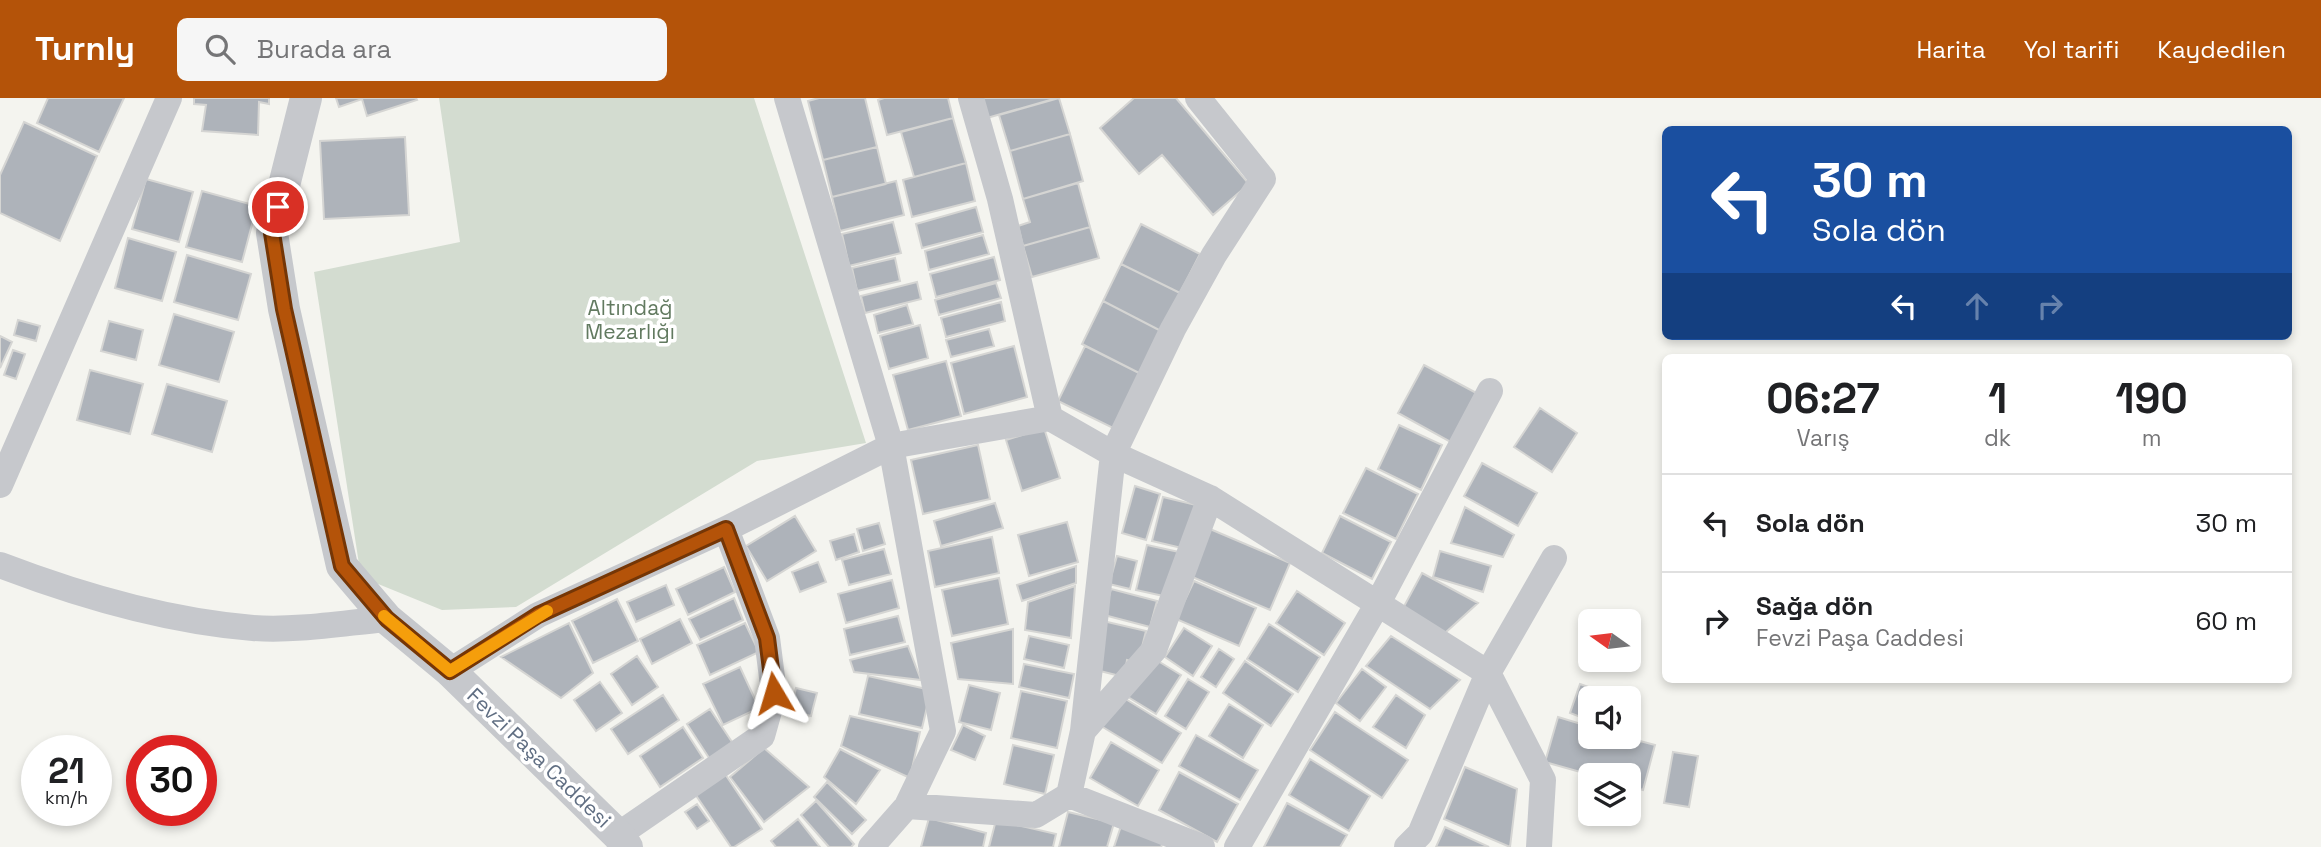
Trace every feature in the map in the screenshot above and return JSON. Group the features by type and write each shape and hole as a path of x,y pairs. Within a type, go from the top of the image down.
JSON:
{"street":[{"path":"0,485 169,98"},
{"name":"Fevzi Paşa Caddesi","path":"306,98 272,233 284,309 342,566 387,619 450,671 623,841"},
{"path":"787,98 891,446 943,732 907,806 871,847"},
{"path":"971,98 1000,199 1050,418"},
{"path":"907,806 1036,815 1069,795 1083,731 1114,454 1173,329 1214,255 1263,179 1198,98"},
{"path":"1237,847 1377,605 1490,391"},
{"path":"450,671 538,615 726,529 891,446 1050,418 1114,454 1210,498 1488,673 1543,780 1539,847"},
{"path":"1083,731 1154,650 1210,498"},
{"path":"623,841 762,736 774,693 767,638 726,529"},
{"path":"1407,847 1420,834 1488,673 1554,558"},
{"path":"0,565 169,617 256,628 387,619"},
{"path":"1069,795 1202,847"}],"green space":[{"name":"Altındağ Mezarlığı","path":"439,98 754,98 866,443 757,461 516,607 442,610 361,577 314,272 460,242"}],"building":[{"path":"48,98 124,98 99,152 37,123"},
{"path":"194,98 269,98 269,104 259,102 258,135 202,131 206,105 194,104"},
{"path":"336,98 417,100 367,116 362,99 339,107"},
{"path":"819,98 865,98 877,147 823,160 808,101"},
{"path":"948,98 953,118 887,135 878,100"},
{"path":"982,98 1057,98 987,118"},
{"path":"1059,98 1070,134 1010,151 999,115"},
{"path":"1134,98 1176,98 1249,184 1213,215 1162,155 1139,174 1100,128"},
{"path":"953,118 966,163 914,177 901,132"},
{"path":"24,122 97,156 60,241 0,213 0,175"},
{"path":"1070,134 1083,181 1023,199 1010,151"},
{"path":"405,137 409,215 324,219 320,141"},
{"path":"877,147 886,184 832,197 823,160"},
{"path":"966,163 975,201 912,217 903,180"},
{"path":"146,179 193,192 179,242 132,229"},
{"path":"896,181 904,215 840,231 832,197"},
{"path":"1078,183 1090,227 1023,246 1018,226 1030,222 1023,199"},
{"path":"202,191 257,206 242,262 186,247"},
{"path":"976,207 983,232 922,248 916,224"},
{"path":"893,222 901,253 849,266 842,234"},
{"path":"1141,224 1200,254 1180,293 1121,264"},
{"path":"1090,227 1099,258 1032,277 1023,246"},
{"path":"983,235 989,254 929,270 925,251"},
{"path":"128,238 176,252 162,301 115,288"},
{"path":"187,255 251,274 238,320 174,302"},
{"path":"994,257 1000,280 936,297 930,274"},
{"path":"895,258 900,281 857,291 852,268"},
{"path":"1121,264 1180,293 1161,331 1103,301"},
{"path":"917,282 921,299 865,313 861,296"},
{"path":"996,283 1001,298 939,315 935,300"},
{"path":"1103,301 1161,331 1141,374 1082,344"},
{"path":"1001,302 1005,321 946,337 941,318"},
{"path":"907,305 913,324 878,333 874,315"},
{"path":"174,314 234,332 219,382 159,365"},
{"path":"18,320 40,326 36,341 14,335"},
{"path":"109,321 143,330 136,360 101,351"},
{"path":"920,325 928,358 889,369 880,336"},
{"path":"989,329 994,346 951,357 946,340"},
{"path":"0,336 12,342 0,368"},
{"path":"1014,346 1027,397 964,414 951,363"},
{"path":"1085,346 1141,374 1113,428 1058,401"},
{"path":"13,350 25,354 16,379 4,375"},
{"path":"946,361 961,416 908,430 893,375"},
{"path":"1424,365 1482,396 1456,445 1398,413"},
{"path":"90,370 143,384 130,434 77,420"},
{"path":"167,384 227,401 212,452 152,434"},
{"path":"1540,408 1577,433 1552,472 1514,447"},
{"path":"1399,425 1442,445 1421,490 1378,469"},
{"path":"1044,428 1060,478 1022,491 1006,440"},
{"path":"978,445 990,499 923,514 911,460"},
{"path":"1482,463 1537,493 1518,526 1464,496"},
{"path":"1366,468 1418,494 1396,539 1343,513"},
{"path":"1135,486 1160,494 1146,540 1122,533"},
{"path":"1163,497 1196,505 1186,549 1152,541"},
{"path":"995,503 1003,528 941,546 934,521"},
{"path":"1465,507 1514,535 1503,557 1451,543"},
{"path":"795,516 816,551 767,581 746,546"},
{"path":"1340,516 1391,542 1372,579 1322,553"},
{"path":"1067,522 1078,562 1029,576 1018,535"},
{"path":"879,523 885,544 863,551 857,529"},
{"path":"1210,529 1290,563 1270,610 1190,576"},
{"path":"854,534 859,552 836,560 830,541"},
{"path":"992,537 999,573 935,587 928,551"},
{"path":"1147,545 1179,552 1168,597 1136,590"},
{"path":"884,549 891,574 849,585 842,560"},
{"path":"1440,551 1491,566 1483,592 1433,577"},
{"path":"1117,556 1137,561 1130,589 1109,584"},
{"path":"818,562 826,582 800,592 792,572"},
{"path":"1076,566 1076,583 1022,601 1017,585"},
{"path":"724,567 735,592 688,615 676,589"},
{"path":"1422,573 1478,603 1445,633 1402,610"},
{"path":"999,578 1008,624 952,636 942,590"},
{"path":"892,580 899,608 846,623 838,594"},
{"path":"1194,581 1256,608 1239,646 1176,619"},
{"path":"666,585 674,605 636,622 627,602"},
{"path":"1075,586 1071,638 1025,630 1028,602"},
{"path":"1111,589 1157,601 1150,627 1104,615"},
{"path":"1297,591 1345,623 1324,655 1276,623"},
{"path":"734,598 743,620 700,640 689,619"},
{"path":"617,599 638,641 593,663 572,621"},
{"path":"898,616 905,642 850,655 844,629"},
{"path":"680,619 692,643 652,664 640,639"},
{"path":"1103,621 1146,631 1138,663 1127,660 1124,677 1092,669"},
{"path":"569,623 593,673 561,698 501,657"},
{"path":"745,623 759,652 710,675 697,645"},
{"path":"1269,624 1320,657 1298,692 1247,659"},
{"path":"1184,628 1212,646 1193,676 1165,657"},
{"path":"1013,629 1013,684 958,679 951,643"},
{"path":"1029,636 1069,645 1064,668 1024,659"},
{"path":"1391,636 1460,680 1430,709 1366,666"},
{"path":"908,646 921,680 854,672 850,660"},
{"path":"1219,649 1234,659 1216,687 1201,677"},
{"path":"637,656 658,687 632,705 611,674"},
{"path":"1153,658 1181,675 1156,714 1128,697"},
{"path":"1245,661 1293,694 1271,726 1223,693"},
{"path":"1024,664 1074,674 1069,698 1019,687"},
{"path":"740,667 759,708 723,725 703,684"},
{"path":"1362,669 1386,687 1360,721 1336,703"},
{"path":"868,676 931,690 922,728 859,714"},
{"path":"1188,679 1209,692 1186,729 1165,716"},
{"path":"600,682 622,713 596,731 574,700"},
{"path":"969,685 1000,693 991,730 959,722"},
{"path":"796,688 817,693 811,716 790,711"},
{"path":"1578,690 1578,716 1570,713"},
{"path":"1021,691 1067,701 1057,748 1011,738"},
{"path":"663,695 679,720 628,754 611,729"},
{"path":"1119,695 1181,733 1162,763 1101,726"},
{"path":"1396,695 1425,715 1406,748 1373,727"},
{"path":"1229,704 1263,725 1243,758 1209,736"},
{"path":"710,709 736,748 713,764 687,724"},
{"path":"1335,712 1408,760 1382,798 1310,750"},
{"path":"850,716 920,732 910,778 841,746"},
{"path":"1558,717 1578,723 1578,749 1641,749 1641,741 1655,745 1643,790 1641,763 1578,763 1578,771 1545,762"},
{"path":"963,725 985,736 975,760 951,750"},
{"path":"683,727 703,758 660,787 640,756"},
{"path":"1196,735 1258,770 1240,800 1179,766"},
{"path":"1111,742 1159,770 1138,806 1090,778"},
{"path":"1013,745 1054,755 1045,794 1004,784"},
{"path":"764,748 809,787 764,822 730,777"},
{"path":"840,749 880,770 856,804 824,777"},
{"path":"1673,752 1698,756 1689,807 1664,803"},
{"path":"1310,759 1370,796 1349,831 1289,795"},
{"path":"1465,767 1517,789 1510,847 1444,819"},
{"path":"721,768 762,829 734,847 731,847 691,788"},
{"path":"1179,772 1238,804 1217,842 1159,810"},
{"path":"827,782 866,820 852,834 814,797"},
{"path":"816,801 854,844 851,847 829,847 801,815"},
{"path":"1287,803 1347,835 1340,847 1264,847"},
{"path":"697,804 709,821 697,829 685,812"},
{"path":"1068,812 1114,823 1107,847 1059,847"},
{"path":"929,818 986,833 983,847 921,847"},
{"path":"798,819 820,847 776,847 771,841"},
{"path":"996,820 1056,834 1053,847 989,847"},
{"path":"1121,826 1163,843 1161,847 1114,847"},
{"path":"1445,827 1489,847 1436,847"}],"slow traffic":[{"path":"384,616 450,671 547,611"}],"route":[{"path":"278,207 272,233 284,309 342,566 387,619 450,671 538,615 726,529 767,638 774,693"}]}
